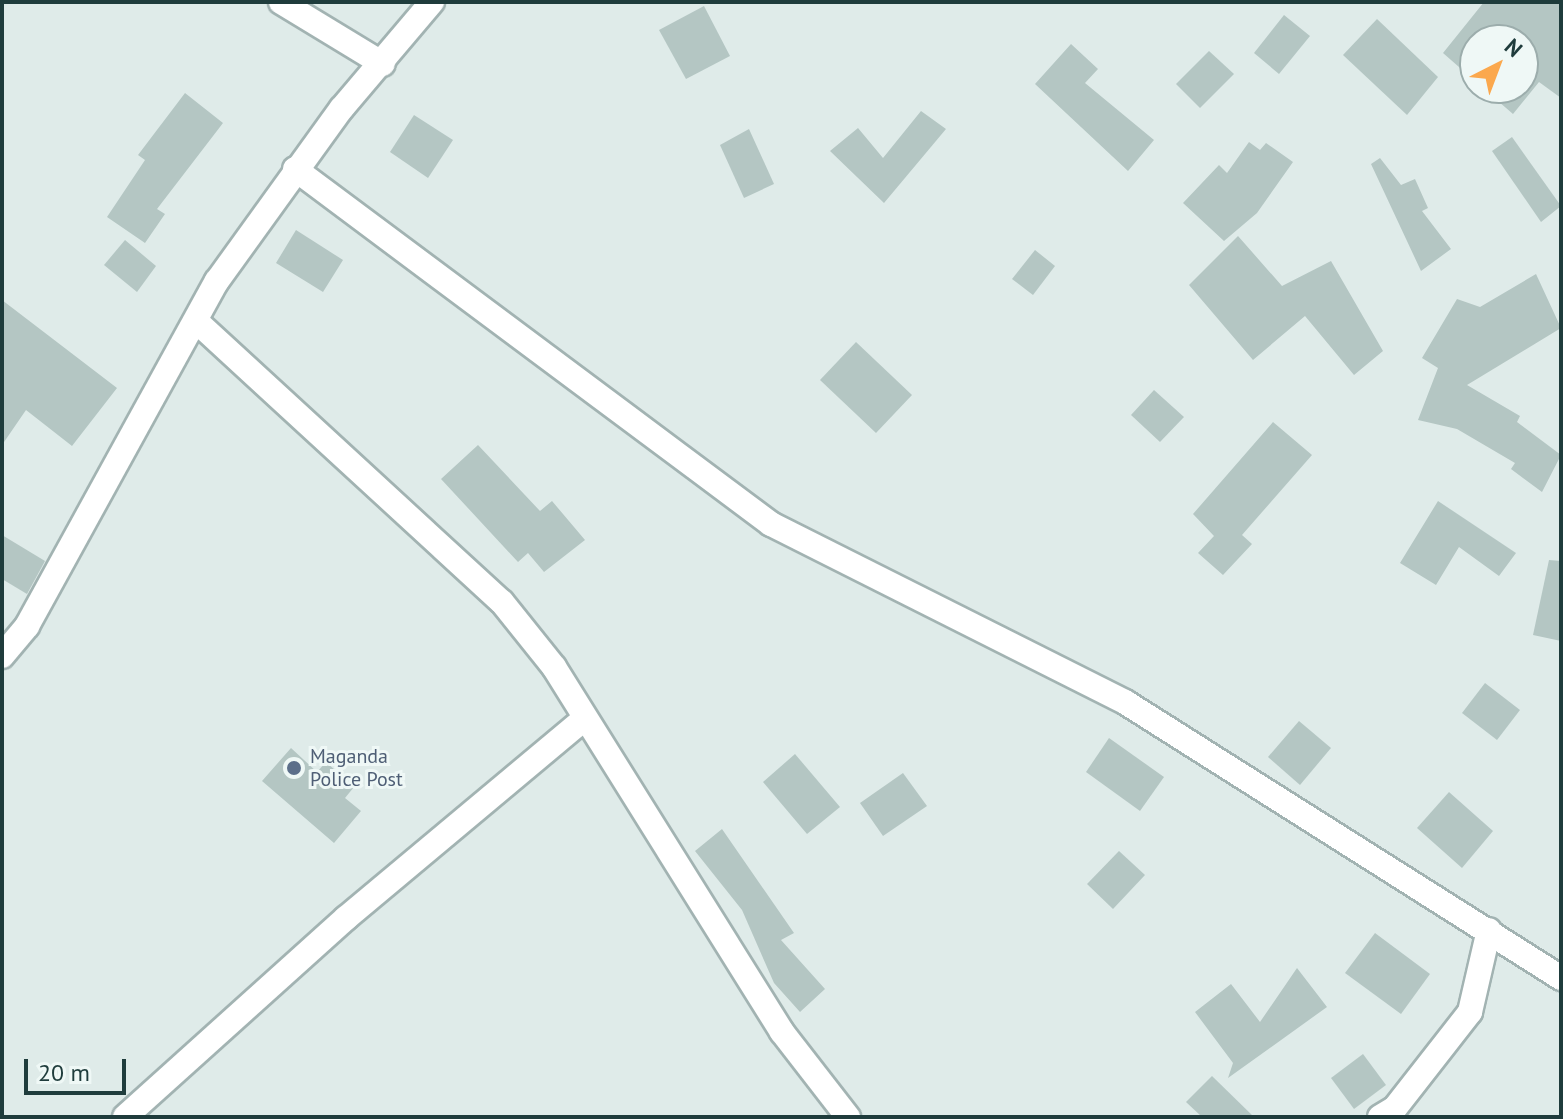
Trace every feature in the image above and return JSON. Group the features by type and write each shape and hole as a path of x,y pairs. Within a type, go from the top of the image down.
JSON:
{"street":[{"path":"281,2 383,64"},
{"path":"2,656 27,626 196,321 295,169 432,2"},
{"path":"295,169 771,524 1125,702 1561,978"},
{"path":"196,321 502,602 554,667 582,721 782,1032 848,1117"},
{"path":"125,1117 346,918 582,721"},
{"path":"1380,1117 1395,1108 1470,1012 1489,930"}],"building":[{"path":"1484,2 1561,2 1561,98 1539,82 1539,24 1466,24"},
{"path":"704,6 730,56 686,79 659,30"},
{"path":"1284,15 1310,36 1279,74 1254,53"},
{"path":"1377,19 1438,77 1407,115 1343,55"},
{"path":"1459,33 1459,67 1443,53"},
{"path":"1071,44 1098,69 1085,83 1154,140 1128,171 1035,84"},
{"path":"1209,51 1234,74 1200,108 1176,84"},
{"path":"185,93 223,123 157,209 165,214 145,243 107,217 145,160 138,155"},
{"path":"1501,104 1521,104 1513,114"},
{"path":"921,111 946,129 884,203 830,151 858,128 883,158"},
{"path":"414,115 453,140 428,178 390,152"},
{"path":"749,129 774,184 744,198 720,145"},
{"path":"1512,137 1561,206 1541,222 1492,151"},
{"path":"1249,142 1260,150 1266,143 1293,162 1257,213 1224,241 1183,203 1219,165 1227,173"},
{"path":"1380,158 1401,185 1415,179 1428,208 1422,211 1451,249 1421,271 1371,164"},
{"path":"296,230 343,260 323,292 276,263"},
{"path":"1238,236 1282,286 1331,261 1383,351 1354,375 1305,316 1253,360 1189,285"},
{"path":"125,240 156,266 137,292 104,265"},
{"path":"1035,250 1055,266 1033,295 1012,279"},
{"path":"1536,274 1561,328 1467,385 1520,416 1517,422 1561,455 1542,492 1511,469 1515,463 1457,429 1418,420 1438,368 1422,358 1457,299 1480,307"},
{"path":"2,300 117,388 72,446 26,410 2,445"},
{"path":"856,342 912,395 876,433 820,380"},
{"path":"1154,390 1184,417 1160,442 1131,415"},
{"path":"1273,422 1312,455 1242,535 1252,544 1223,575 1198,553 1214,536 1193,514"},
{"path":"478,445 540,511 552,501 585,540 544,572 528,553 518,562 441,479"},
{"path":"1438,501 1516,553 1499,576 1459,547 1436,585 1400,563"},
{"path":"2,535 45,561 27,594 2,579"},
{"path":"1549,560 1561,561 1561,641 1533,635"},
{"path":"1485,683 1520,710 1497,740 1462,713"},
{"path":"1299,721 1331,748 1300,785 1268,757"},
{"path":"1109,738 1164,777 1140,811 1086,772"},
{"path":"291,748 317,772 326,762 354,787 345,798 361,811 334,843 262,781"},
{"path":"795,754 840,807 807,834 763,782"},
{"path":"903,773 927,806 883,836 860,803"},
{"path":"1449,792 1493,831 1462,868 1417,828"},
{"path":"722,829 794,933 781,940 825,989 800,1012 774,983 742,910 695,851"},
{"path":"1119,851 1145,875 1113,909 1087,884"},
{"path":"1375,933 1430,974 1401,1014 1345,973"},
{"path":"1297,968 1327,1007 1228,1078 1233,1063 1195,1012 1231,984 1260,1022"},
{"path":"1363,1054 1386,1085 1354,1109 1331,1078"},
{"path":"1212,1076 1254,1117 1202,1117 1186,1102"}],"place":[{"name":"Maganda Police Post","path":"294,768"}]}
